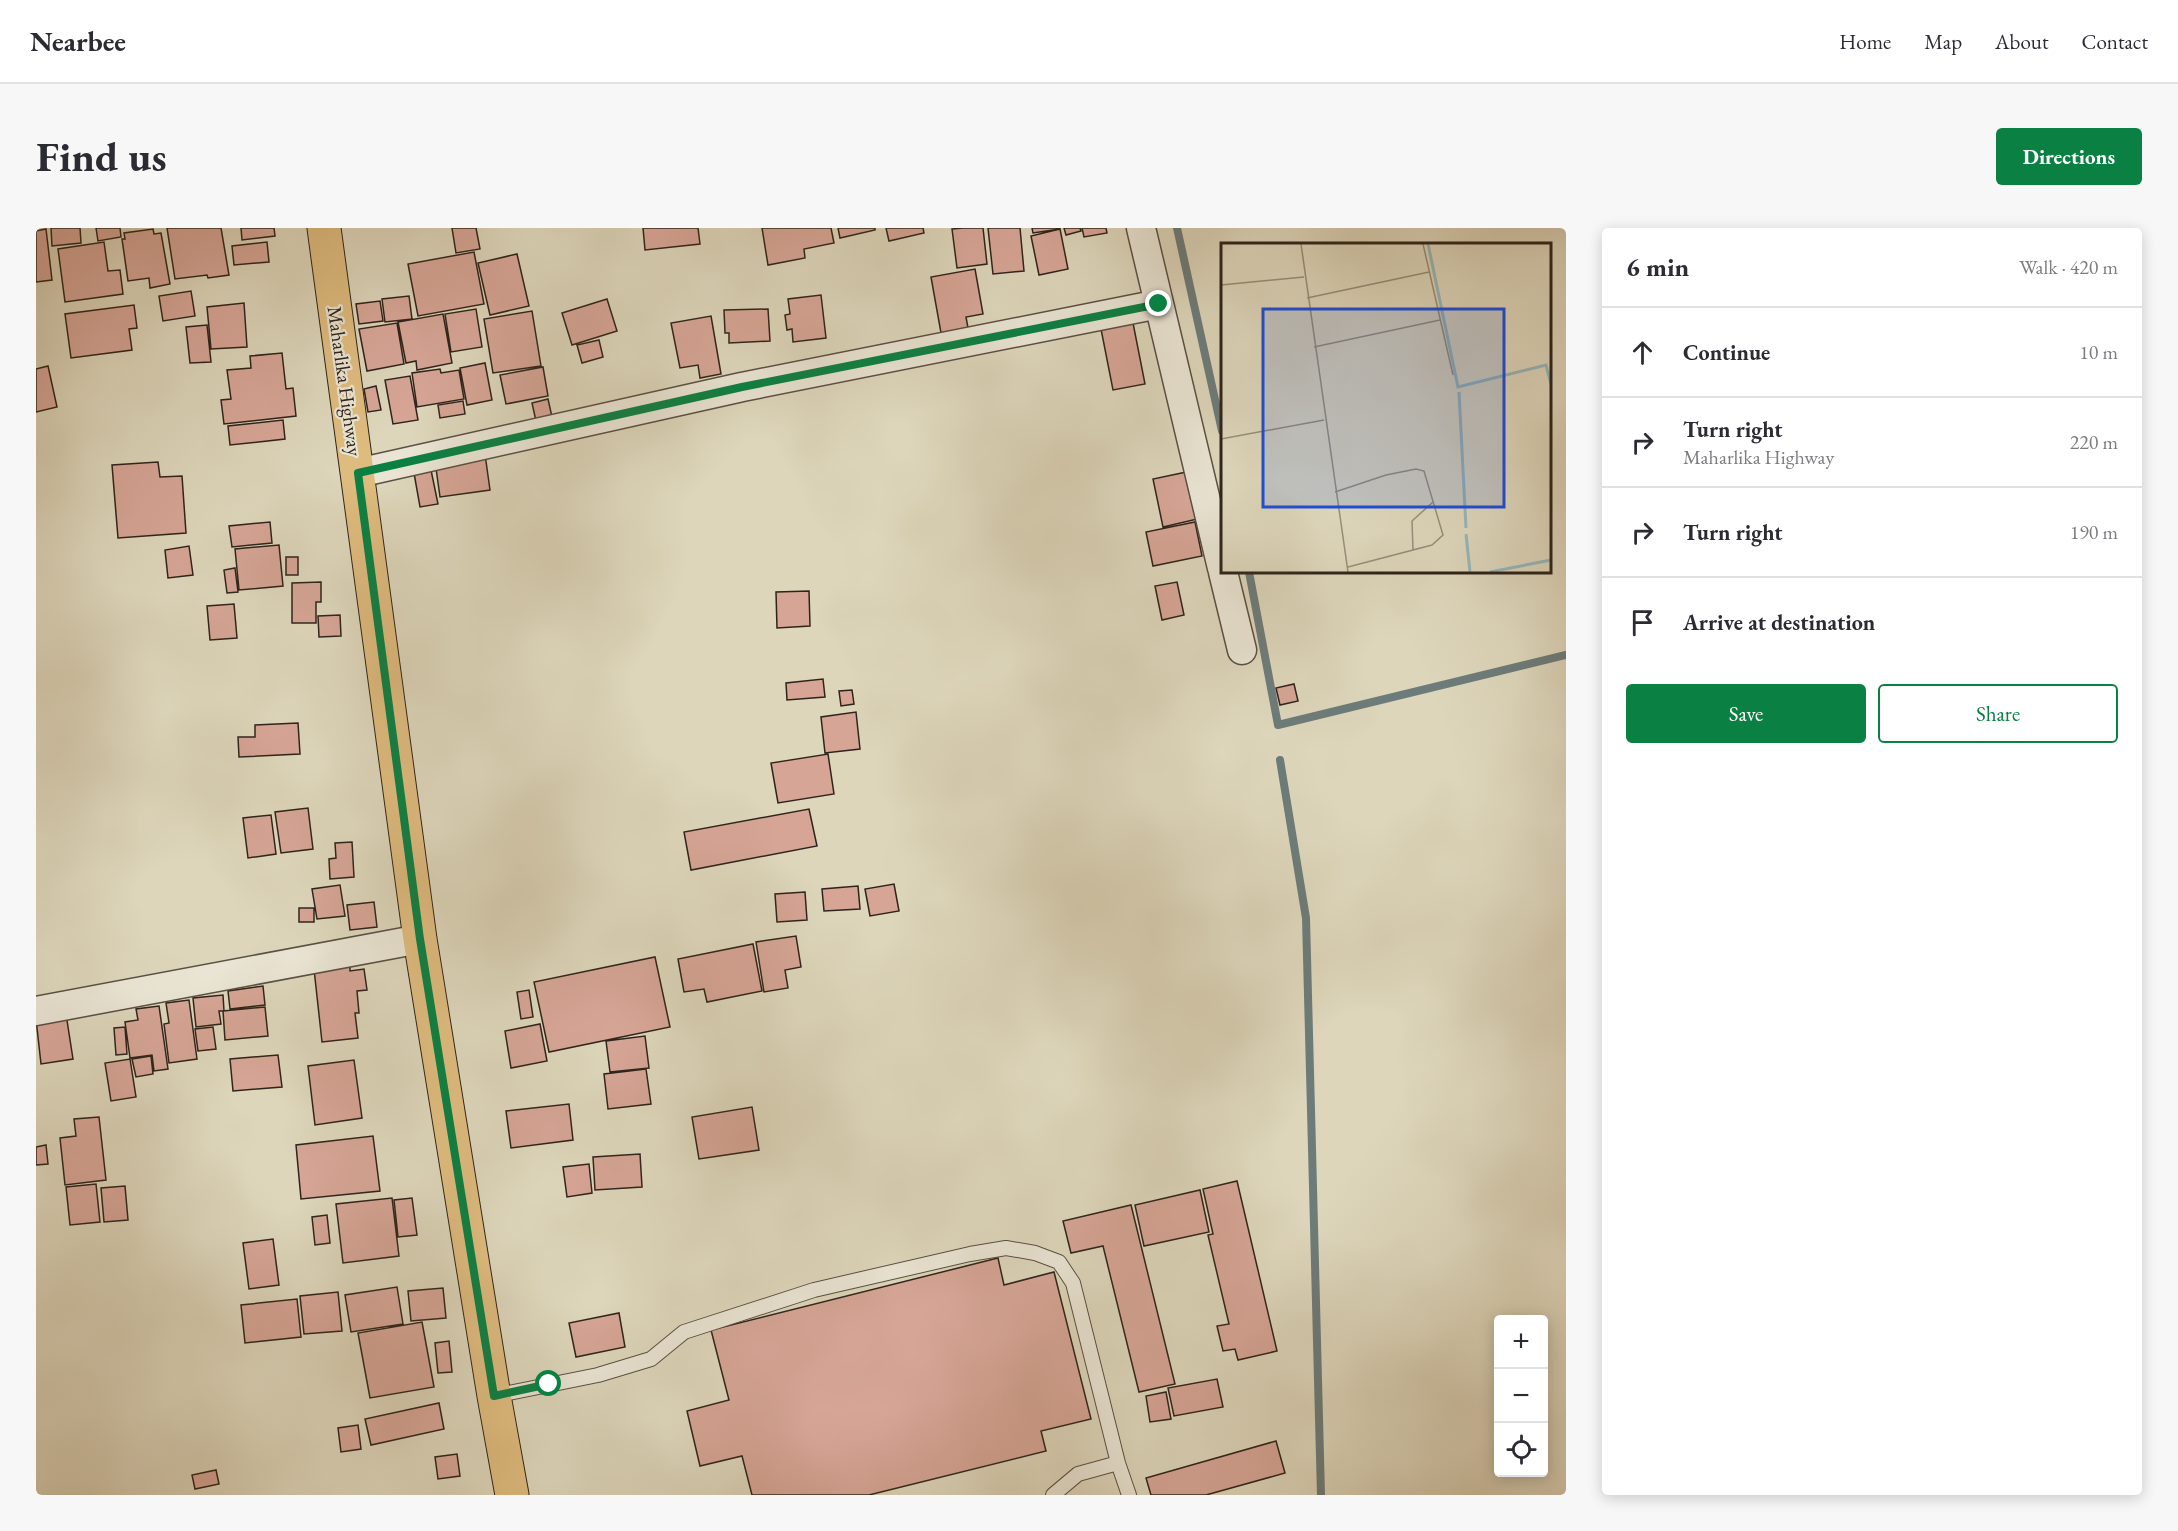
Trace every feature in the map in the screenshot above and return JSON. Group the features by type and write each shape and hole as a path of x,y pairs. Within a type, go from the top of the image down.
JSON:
{"main road":[{"name":"Maharlika Highway","path":"324,228 420,939 512,1495"}],"street":[{"path":"1142,228 1221,562"},
{"path":"358,473 742,387 1159,304"},
{"path":"1224,573 1242,650"},
{"path":"36,1011 420,939"}],"lane":[{"path":"494,1396 598,1375 651,1359 684,1332 814,1290 970,1254 1006,1248 1035,1253 1059,1262 1073,1283 1118,1463 1129,1495"},
{"path":"1053,1495 1078,1474 1118,1463"}],"building":[{"path":"51,228 80,228 81,243 52,246"},
{"path":"96,228 120,228 121,237 98,241"},
{"path":"167,228 221,228 229,275 175,279"},
{"path":"241,228 274,228 275,236 242,240"},
{"path":"452,228 476,228 480,249 456,253"},
{"path":"643,228 698,228 700,244 645,250"},
{"path":"762,228 831,228 834,243 804,249 805,258 768,265"},
{"path":"838,228 875,228 875,230 840,238"},
{"path":"886,228 923,228 924,233 889,241"},
{"path":"983,228 987,264 957,268 952,229"},
{"path":"988,228 1020,228 1024,271 993,274"},
{"path":"1032,228 1060,228 1060,229 1033,233"},
{"path":"1064,228 1080,228 1081,231 1066,235"},
{"path":"1082,228 1106,228 1107,233 1084,237"},
{"path":"46,229 52,280 36,282 36,231"},
{"path":"153,229 154,234 161,233 170,284 150,288 149,278 128,281 122,239 125,239 124,233"},
{"path":"1060,229 1068,269 1039,275 1031,236"},
{"path":"104,242 108,271 120,270 123,294 65,302 58,249"},
{"path":"267,242 269,262 234,265 232,246"},
{"path":"474,252 484,304 418,316 408,264"},
{"path":"517,254 529,306 490,315 478,263"},
{"path":"975,269 983,314 966,317 968,328 941,333 931,277"},
{"path":"191,291 195,316 163,321 159,296"},
{"path":"821,295 826,338 793,342 792,329 787,330 785,315 790,314 788,299"},
{"path":"409,296 412,319 385,322 382,299"},
{"path":"607,299 617,331 572,345 562,313"},
{"path":"380,301 383,321 359,324 356,304"},
{"path":"244,303 247,347 211,349 207,307"},
{"path":"134,305 137,328 129,329 132,350 71,358 65,314"},
{"path":"476,309 482,347 451,352 445,314"},
{"path":"768,309 770,341 729,343 729,333 725,333 724,310"},
{"path":"532,311 541,366 493,373 484,319"},
{"path":"443,314 452,363 417,370 416,361 406,363 398,322"},
{"path":"711,316 721,374 700,378 698,365 680,368 671,323"},
{"path":"397,323 404,364 367,371 359,329"},
{"path":"1133,323 1145,384 1113,390 1101,329"},
{"path":"207,325 211,362 190,363 186,327"},
{"path":"599,340 603,357 582,363 577,345"},
{"path":"282,353 286,389 293,388 296,416 224,424 221,400 231,399 227,370 251,368 250,356"},
{"path":"485,363 492,400 467,405 460,368"},
{"path":"48,366 57,407 36,412 36,369"},
{"path":"543,367 548,396 506,404 500,375"},
{"path":"440,369 441,373 459,370 464,399 417,407 412,373"},
{"path":"410,376 418,420 393,424 385,380"},
{"path":"376,386 381,410 368,412 364,389"},
{"path":"548,399 552,417 536,421 532,403"},
{"path":"463,401 465,414 440,418 438,405"},
{"path":"283,420 285,439 230,445 228,426"},
{"path":"485,454 490,490 440,497 435,461"},
{"path":"158,462 160,477 182,476 186,533 118,538 112,465"},
{"path":"431,470 438,504 420,507 414,473"},
{"path":"1196,470 1206,517 1163,527 1153,479"},
{"path":"270,522 272,543 232,547 229,526"},
{"path":"1195,522 1202,556 1153,566 1146,532"},
{"path":"279,545 283,586 239,590 235,549"},
{"path":"189,546 193,575 168,578 165,550"},
{"path":"286,557 298,557 298,575 286,575"},
{"path":"235,568 238,592 227,593 224,570"},
{"path":"321,582 321,602 316,602 316,623 292,623 292,583"},
{"path":"1177,582 1184,615 1162,620 1155,586"},
{"path":"809,591 810,626 777,628 776,592"},
{"path":"234,604 237,638 210,640 207,606"},
{"path":"340,615 341,636 319,637 318,616"},
{"path":"823,679 825,697 787,700 786,683"},
{"path":"1294,684 1298,701 1280,705 1276,688"},
{"path":"852,690 854,704 841,706 839,691"},
{"path":"856,712 860,749 825,753 821,717"},
{"path":"298,723 300,754 239,757 238,737 255,737 255,725"},
{"path":"828,754 834,794 778,803 771,763"},
{"path":"308,808 313,849 281,853 275,812"},
{"path":"809,809 817,846 691,870 684,832"},
{"path":"271,815 276,854 248,858 243,818"},
{"path":"352,842 354,877 330,879 329,859 336,858 335,843"},
{"path":"894,884 899,911 870,916 865,889"},
{"path":"340,885 345,916 317,919 312,889"},
{"path":"858,886 860,909 824,911 822,889"},
{"path":"805,892 807,920 777,922 775,894"},
{"path":"374,902 377,927 350,930 347,905"},
{"path":"299,908 314,908 314,922 299,922"},
{"path":"796,936 801,967 785,970 788,988 764,992 756,942"},
{"path":"753,944 762,991 707,1002 704,989 684,992 678,959"},
{"path":"655,957 670,1027 549,1052 534,982"},
{"path":"350,965 350,971 364,969 367,990 357,991 359,1013 355,1013 358,1038 322,1042 314,969"},
{"path":"263,986 265,1005 230,1009 228,991"},
{"path":"529,990 533,1017 521,1019 517,992"},
{"path":"223,995 224,1011 219,1011 221,1024 196,1027 193,998"},
{"path":"189,1000 197,1059 169,1063 164,1024 169,1023 166,1003"},
{"path":"159,1006 168,1069 154,1071 152,1055 130,1058 125,1022 138,1020 136,1009"},
{"path":"265,1007 268,1036 225,1040 223,1011"},
{"path":"66,1014 73,1059 41,1064 36,1019"},
{"path":"540,1024 547,1061 511,1068 505,1031"},
{"path":"125,1027 127,1054 116,1055 114,1028"},
{"path":"213,1027 216,1049 198,1051 195,1029"},
{"path":"645,1036 649,1068 610,1072 606,1041"},
{"path":"278,1055 282,1087 233,1091 230,1059"},
{"path":"151,1056 153,1074 136,1077 132,1059"},
{"path":"130,1059 136,1097 111,1101 105,1063"},
{"path":"354,1060 362,1118 315,1125 308,1066"},
{"path":"646,1069 651,1104 608,1109 604,1074"},
{"path":"569,1104 573,1140 511,1148 506,1111"},
{"path":"752,1107 759,1150 699,1159 692,1117"},
{"path":"99,1117 106,1180 65,1185 60,1138 76,1136 74,1119"},
{"path":"373,1136 380,1191 301,1199 296,1145"},
{"path":"46,1145 48,1164 36,1165 36,1147"},
{"path":"640,1154 642,1187 595,1190 593,1157"},
{"path":"589,1164 592,1193 567,1197 563,1167"},
{"path":"1237,1181 1277,1351 1238,1360 1235,1349 1223,1351 1217,1326 1229,1324 1208,1235 1213,1234 1203,1189"},
{"path":"96,1184 100,1222 70,1225 66,1187"},
{"path":"125,1186 128,1220 104,1222 101,1188"},
{"path":"1200,1190 1209,1232 1144,1246 1135,1205"},
{"path":"392,1198 399,1256 343,1263 336,1204"},
{"path":"412,1198 417,1235 398,1237 394,1200"},
{"path":"1131,1205 1175,1384 1139,1392 1103,1246 1071,1253 1063,1221"},
{"path":"327,1215 330,1243 315,1245 312,1217"},
{"path":"273,1239 279,1285 249,1289 243,1243"},
{"path":"998,1258 1004,1285 1054,1272 1091,1419 1041,1431 1046,1451 869,1495 752,1495 742,1456 700,1466 687,1411 729,1400 711,1330"},
{"path":"397,1287 403,1324 351,1332 345,1295"},
{"path":"443,1288 446,1318 411,1321 408,1291"},
{"path":"338,1292 342,1331 304,1334 300,1296"},
{"path":"297,1299 301,1337 245,1343 241,1305"},
{"path":"619,1313 625,1347 576,1357 569,1323"},
{"path":"422,1322 434,1387 370,1398 358,1333"},
{"path":"449,1341 452,1372 438,1373 435,1343"},
{"path":"1217,1379 1223,1407 1174,1416 1168,1388"},
{"path":"1166,1392 1171,1419 1150,1422 1146,1396"},
{"path":"439,1403 444,1429 371,1445 365,1419"},
{"path":"358,1425 361,1449 341,1452 338,1428"},
{"path":"1276,1441 1285,1473 1206,1495 1151,1495 1146,1478"},
{"path":"457,1454 460,1476 438,1479 435,1457"},
{"path":"216,1470 219,1484 195,1489 192,1475"}],"waterway":[{"path":"1177,228 1221,426"},
{"path":"1249,573 1278,725 1566,655"},
{"path":"1280,760 1306,918 1321,1495"}],"route":[{"path":"549,1384 494,1396 420,939 358,473 742,387 1159,304"}]}
